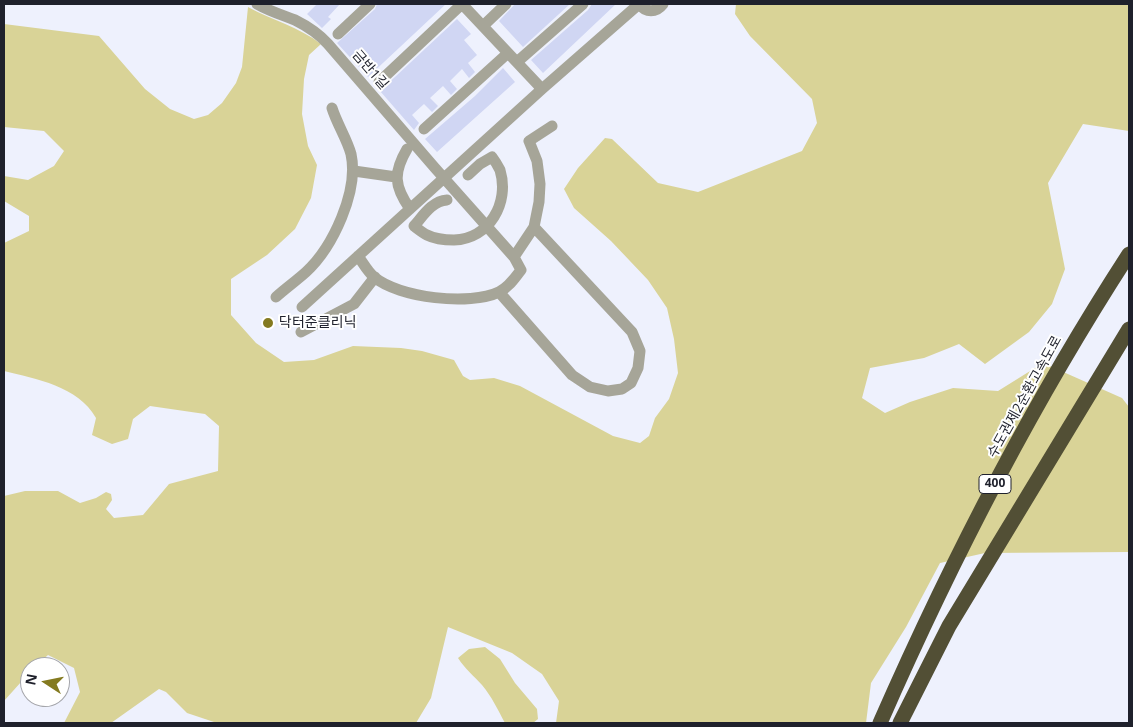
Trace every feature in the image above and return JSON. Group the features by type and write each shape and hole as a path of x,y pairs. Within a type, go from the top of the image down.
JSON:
{"highway":[{"name":"수도권제2순환고속도로","path":"880,723 919,636 996,482 1062,363 1129,254"},
{"name":"400","path":"900,723 949,626 1129,329"}],"street":[{"name":"금반1길","path":"257,4 268,11 296,21 321,37 514,257"},
{"path":"338,34 370,4"},
{"path":"379,82 462,4 542,88"},
{"path":"483,26 506,4"},
{"path":"517,62 583,4"},
{"path":"302,307 542,88 639,4 645,10 650,11 658,9 663,4"},
{"path":"424,130 508,53"},
{"path":"276,297 306,272 323,250 342,217 349,200 354,171 350,152 336,122 332,108"},
{"path":"358,256 375,277 403,292 432,298 458,299 499,292 512,282 520,270 514,257 534,227 539,202 540,184 537,161 529,141 552,126"},
{"path":"407,149 399,164 396,177 402,197 410,209"},
{"path":"447,200 440,200 414,226 428,236 445,240 460,240 474,236 487,228 497,213 501,199 502,184 499,169 492,157 468,175"},
{"path":"354,171 396,177"},
{"path":"499,292 572,375 590,387 608,391 622,390 631,382 638,368 640,351 632,332 534,227"},
{"path":"301,332 354,304 375,277"}],"shaded area":[{"path":"736,4 1129,4 1129,131 1083,124 1048,183 1065,269 1052,304 1029,332 985,364 959,344 924,358 870,368 862,398 885,413 910,402 953,388 998,391 1043,363 1122,398 1129,407 1129,552 985,553 940,563 906,627 871,683 866,723 556,723 559,701 542,674 512,653 448,627 431,698 416,723 217,723 187,713 166,692 159,689 111,723 64,723 80,692 74,668 70,666 70,657 52,657 48,655 46,657 20,657 20,683 4,701 4,496 25,491 58,491 80,503 96,498 106,492 111,494 112,500 106,509 114,518 143,515 169,484 218,471 219,426 205,414 150,406 133,419 128,439 112,444 92,435 96,418 79,398 42,381 4,371 4,243 29,231 29,216 4,201 4,176 28,180 54,166 64,151 44,131 4,127 4,24 99,36 145,89 170,109 194,119 208,115 222,103 236,83 242,67 248,7 313,38 321,44 309,55 304,79 302,114 308,146 317,165 311,198 295,229 267,255 231,279 231,315 256,343 284,362 314,360 353,346 422,351 454,360 463,376 470,380 494,378 520,386 613,436 640,443 649,436 655,418 669,399 678,373 674,339 667,308 648,280 611,241 574,208 564,189 578,168 605,138 612,139 658,183 698,192 802,151 817,123 812,99 750,36 735,14"},
{"path":"485,647 500,659 515,683 537,709 538,719 533,723 505,723 486,690 458,658 469,649"}],"building":[{"path":"317,4 340,4 328,17 331,19 322,28 307,14"},
{"path":"377,4 446,4 368,77 337,43 375,9"},
{"path":"515,4 570,4 523,47 499,21"},
{"path":"592,4 616,4 543,73 531,60 588,10"},
{"path":"457,19 471,34 464,40 477,55 468,63 475,72 469,78 462,69 450,81 457,89 451,95 443,86 430,98 438,106 432,112 424,104 412,115 419,123 414,130 380,91"},
{"path":"503,68 515,82 437,152 425,139 475,96"}],"place":[{"name":"닥터준클리닉","path":"268,323"}]}
